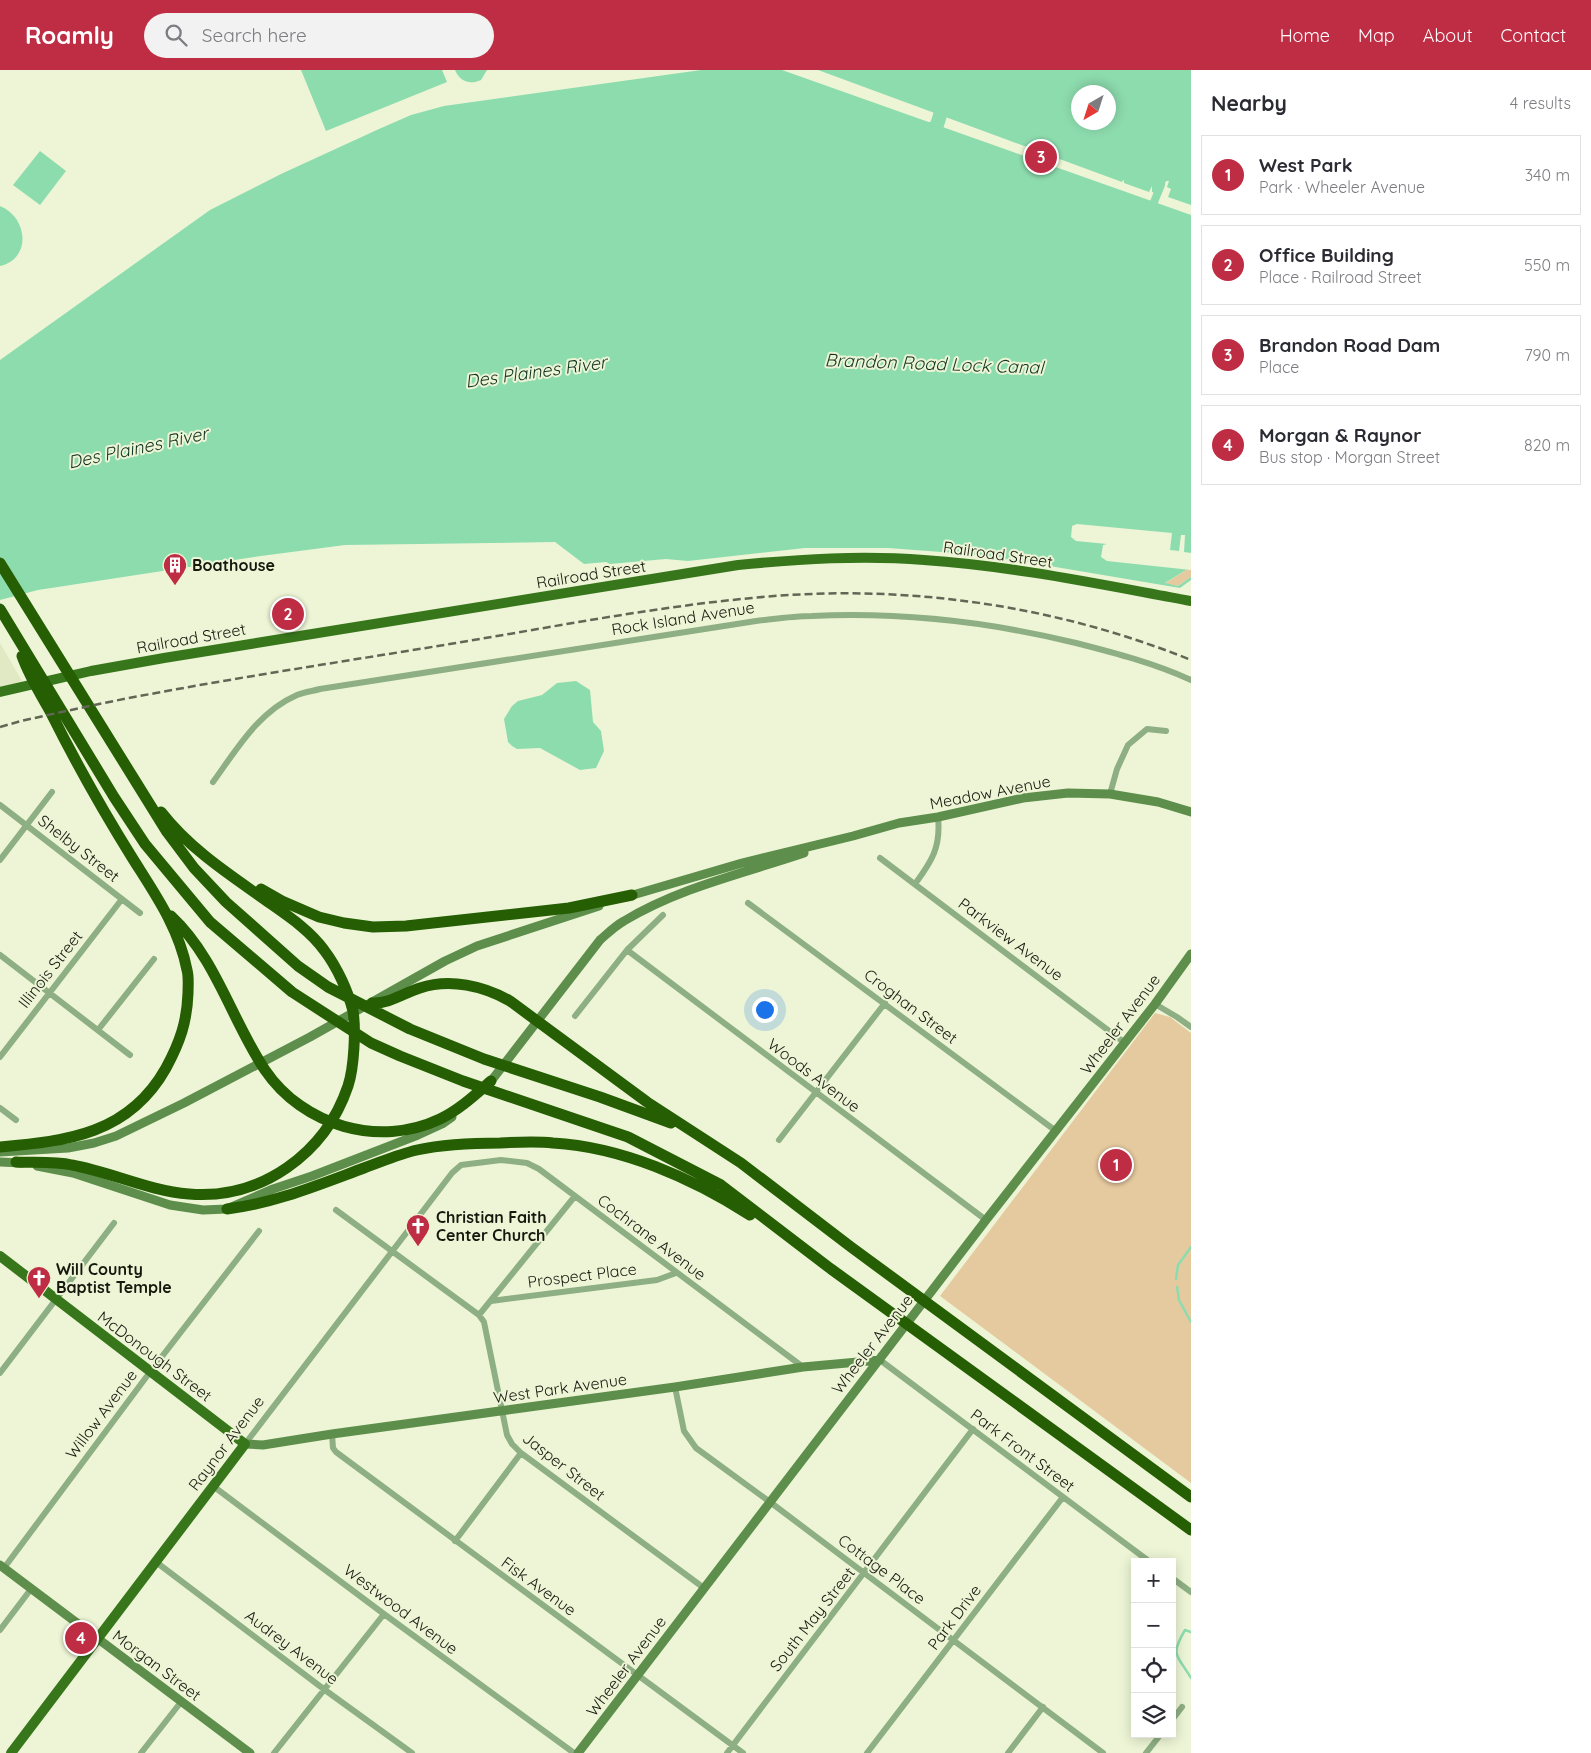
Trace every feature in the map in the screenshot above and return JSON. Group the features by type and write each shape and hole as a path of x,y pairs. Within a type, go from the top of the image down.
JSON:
{"highway":[{"path":"0,563 166,832 213,889 268,941 298,966 328,987 410,1030 484,1059 600,1097 688,1130"},
{"path":"0,609 114,797 145,844 210,922 292,992 371,1042 463,1081 628,1137 721,1185 831,1269 1191,1530"},
{"path":"0,1147 44,1143 78,1137 99,1129 121,1117 142,1100 162,1076 178,1046 187,1014 188,972 176,934 163,908 100,806 24,661 15,633"},
{"path":"16,1162 74,1165 173,1192 203,1195 229,1193 253,1186 290,1167 304,1156 336,1115 343,1100 352,1069 354,1041 353,1012 341,979 324,950 306,929 214,864 186,841 134,780"},
{"path":"214,864 282,901 318,917 373,927 406,926 569,908 632,896"},
{"path":"163,908 192,939 218,981 264,1069 274,1082 296,1103 315,1115 351,1129 362,1131 391,1132 411,1129 441,1119 457,1109 492,1081"},
{"path":"372,1003 381,1004 420,988 447,984 467,985 501,995 522,1008 647,1102 741,1163 891,1277 1191,1497"},
{"path":"226,1209 252,1206 281,1198 417,1150 462,1143 553,1142 589,1147 636,1159 685,1179 731,1203 831,1269"}],"main road":[{"name":"Railroad Street","path":"0,692 91,671 164,658 738,565 783,561 872,558 923,560 986,566 1191,601"},
{"name":"McDonough Street","path":"0,1256 245,1444"},
{"name":"Raynor Avenue","path":"11,1753 245,1444"}],"street":[{"name":"Rock Island Avenue","path":"213,782 252,728 272,709 298,695 320,689 756,621 812,616 891,615 973,623 1043,635 1126,655 1191,680"},
{"path":"1110,794 1117,769 1128,745 1148,729 1166,731"},
{"path":"0,860 52,792"},
{"name":"Meadow Avenue","path":"853,836 899,823 938,817 1023,798 1068,793 1110,794 1158,802 1191,812"},
{"name":"Shelby Street","path":"0,805 140,914"},
{"path":"915,884 931,864 938,844 938,817"},
{"path":"0,1152 68,1148 116,1136 310,1038 445,961 476,946 742,863 853,836"},
{"path":"0,1162 16,1162 73,1173 170,1205 203,1210 226,1209 442,1124 474,1100 492,1081 600,940 622,922 666,899 696,887 853,836"},
{"name":"Parkview Avenue","path":"880,858 1125,1043"},
{"name":"Illinois Street","path":"0,1057 122,899"},
{"name":"Croghan Street","path":"748,903 1056,1132"},
{"path":"575,1016 627,950 663,915"},
{"name":"Woods Avenue","path":"627,950 986,1220"},
{"name":"Wheeler Avenue","path":"578,1753 986,1220 1155,1004 1191,954"},
{"path":"0,955 130,1055"},
{"path":"98,1030 154,959"},
{"path":"779,1140 885,1004"},
{"path":"1155,1004 1191,1028"},
{"path":"0,1108 16,1120"},
{"name":"Cochrane Avenue","path":"474,1162 512,1160 527,1163 539,1169 803,1366"},
{"name":"Raynor Avenue","path":"245,1444 452,1173 461,1165 474,1162"},
{"path":"336,1210 479,1315 575,1196"},
{"path":"0,1374 114,1223"},
{"name":"Willow Avenue","path":"2,1566 259,1231"},
{"name":"Prospect Place","path":"491,1301 657,1280 676,1273"},
{"name":"Jasper Street","path":"479,1315 484,1322 507,1435 512,1444 521,1453 704,1588"},
{"name":"West Park Avenue","path":"245,1444 262,1445 675,1387 803,1366 880,1360"},
{"name":"Park Front Street","path":"880,1360 1145,1558"},
{"name":"Cottage Place","path":"675,1387 684,1431 696,1448 1103,1753"},
{"name":"South May Street","path":"727,1753 973,1429"},
{"name":"Fisk Avenue","path":"332,1434 333,1448 336,1452 743,1753"},
{"path":"454,1541 521,1453"},
{"name":"Westwood Avenue","path":"213,1486 574,1753"},
{"name":"Park Drive","path":"867,1753 1063,1497"},
{"name":"Audrey Avenue","path":"156,1562 325,1690 412,1753"},
{"name":"Morgan Street","path":"2,1566 250,1753"},
{"path":"1176,1581 1191,1592"},
{"path":"0,1630 31,1589"},
{"path":"274,1753 384,1614"},
{"path":"142,1753 181,1702"},
{"path":"1008,1753 1043,1707"},
{"path":"1176,1715 1182,1707"},
{"path":"1146,1753 1158,1738"}],"shaded area":[{"path":"1191,567 1191,577 1178,586 1164,584"},
{"path":"0,643 22,681 0,688"},
{"path":"1155,1013 1170,1017 1191,1033 1191,1483 940,1296"}],"water":[{"path":"301,70 442,70 447,82 326,131"},
{"path":"455,70 487,70 481,80 469,82 463,80"},
{"name":"Brandon Road Lock Canal","path":"701,70 782,70 1191,215 1191,567 1165,583 1178,586 1191,577 1191,580 1180,588 1020,561 968,554 888,548 805,548 688,561 666,559 610,564 606,562 584,564 555,542 345,545 38,590 0,600 0,360 210,210 281,174 411,115 444,106"},
{"path":"818,70 1191,70 1191,205 1168,197 1171,189 1167,187 1169,181 1166,181 1161,195 1152,192 1152,186 1149,192 1124,183 1123,180 1122,182"},
{"path":"40,151 66,171 40,205 13,185"},
{"path":"0,206 9,211 16,219 21,228 22,238 21,247 17,255 10,262 0,266"},
{"path":"576,681 590,690 593,722 601,731 604,751 596,768 580,770 540,748 517,749 508,742 504,719 512,706 518,701 542,695 557,683"}],"pier":[{"path":"1077,524 1172,533 1170,550 1179,551 1181,535 1185,535 1184,552 1191,553 1191,570 1107,561 1101,557 1103,545 1107,544 1076,541 1071,537 1072,526"}],"waterway":[{"name":"Des Plaines River","path":"923,137 937,125 954,70"},
{"path":"1154,202 1161,185"},
{"path":"1176,1279 1178,1265 1191,1247"},
{"path":"1177,1287 1179,1300 1191,1322"},
{"path":"1191,1632 1185,1630 1176,1651 1179,1660 1191,1678"}],"railway":[{"path":"0,727 88,706 194,686 607,617 679,606 808,594 864,593 920,596 975,602 1085,625 1191,660"}],"place":[{"name":"Brandon Road Dam","path":"1041,157"},
{"name":"Boathouse","path":"175,586"},
{"name":"Office Building","path":"288,614"},
{"name":"West Park","path":"1116,1165"},
{"name":"Christian Faith Center Church","path":"418,1247"},
{"name":"Will County Baptist Temple","path":"39,1299"},
{"name":"Morgan & Raynor","path":"81,1638"}]}
